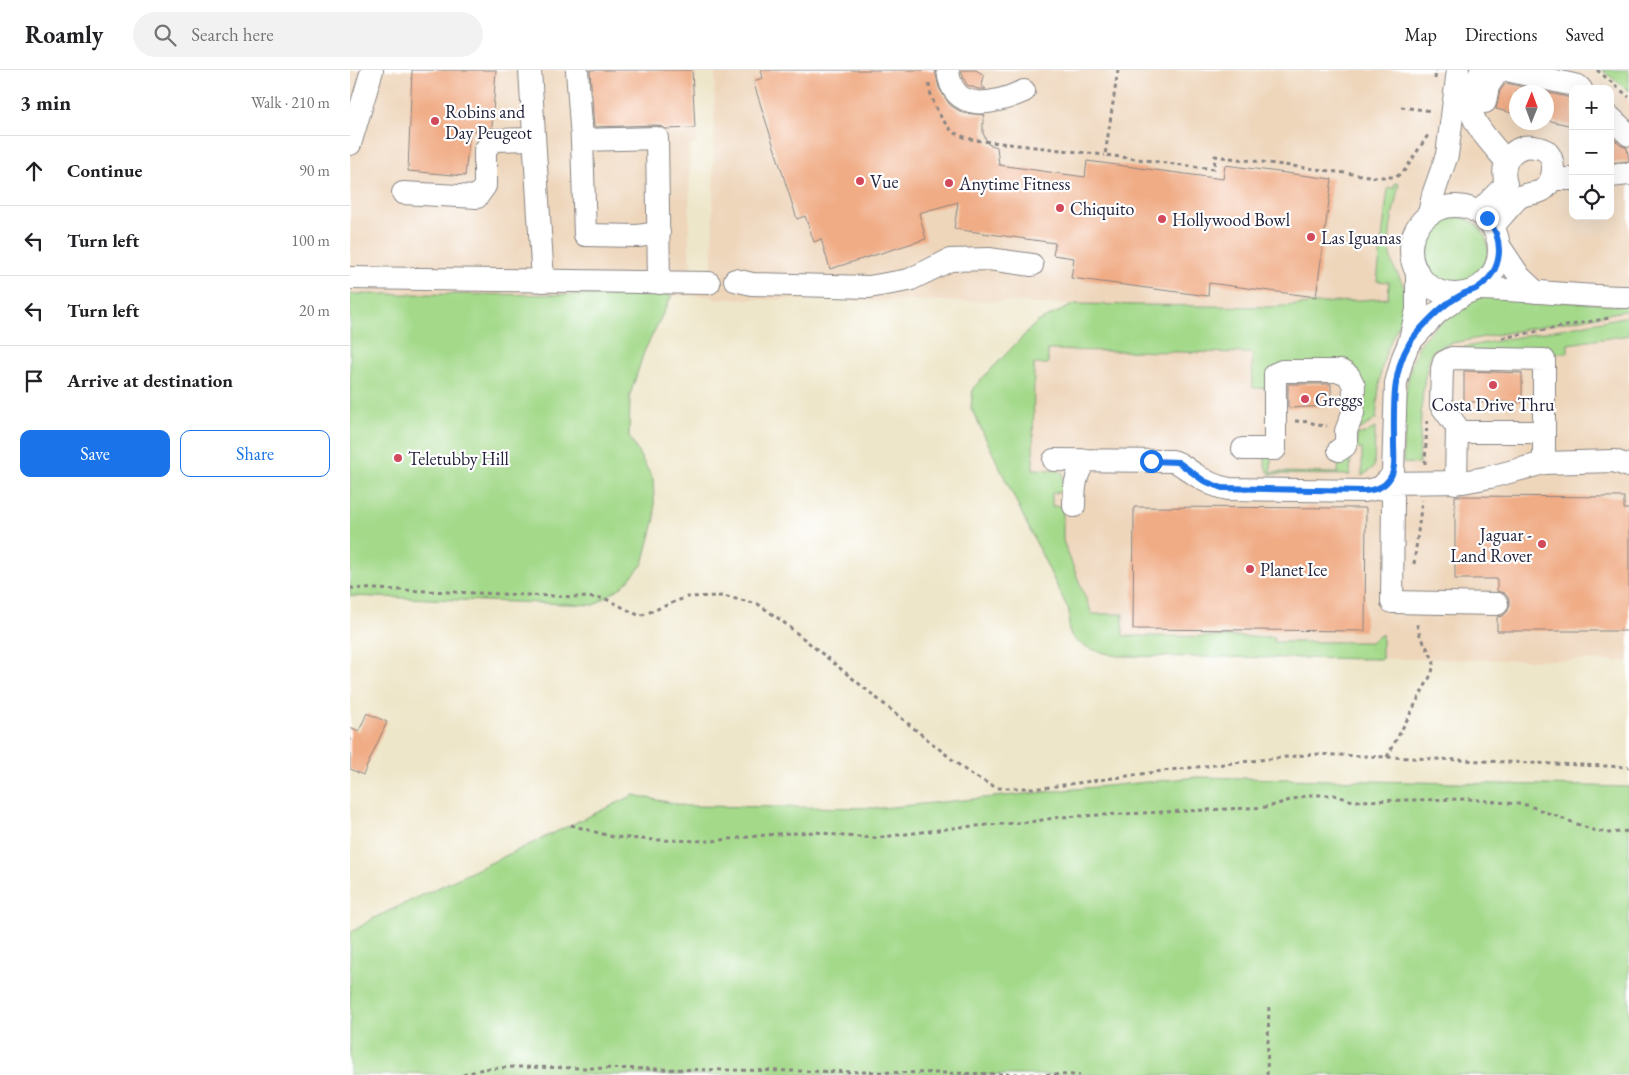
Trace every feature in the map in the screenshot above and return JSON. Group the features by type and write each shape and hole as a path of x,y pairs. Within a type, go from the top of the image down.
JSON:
{"lane":[{"path":"350,144 372,70"},
{"path":"530,70 543,280"},
{"path":"577,70 582,140 585,235 638,236 659,233"},
{"path":"1429,214 1433,195 1445,164 1458,70"},
{"path":"1481,70 1474,93 1473,117 1510,156"},
{"path":"1499,70 1488,86 1484,109 1485,119 1510,156"},
{"path":"1507,70 1574,85"},
{"path":"1576,70 1593,85"},
{"path":"938,74 949,81 954,91 963,99 974,103 994,101 1024,91"},
{"path":"1614,105 1629,118"},
{"path":"1614,120 1629,135"},
{"path":"582,140 657,138 659,282"},
{"path":"402,193 477,197 485,186 485,150 493,140 534,139"},
{"path":"1526,146 1543,149 1551,159 1554,170 1562,179 1549,185 1542,191 1523,195 1484,223 1506,184 1504,177 1510,156 1526,146"},
{"path":"1445,164 1455,192 1484,223 1520,277 1536,292"},
{"path":"1614,176 1629,174"},
{"path":"1409,343 1447,304 1471,291 1487,281 1495,271 1499,258 1484,223 1452,206 1440,208 1429,214 1419,224 1413,237 1411,251 1413,264 1420,277 1430,287 1450,294 1471,291 1536,292 1629,298"},
{"path":"734,280 752,284 869,287 909,280 950,260 989,259 1032,264"},
{"path":"1054,460 1178,462 1204,481 1229,489 1364,491 1380,488 1390,478 1394,466 1394,402 1396,382 1409,343 1418,301 1417,271"},
{"path":"350,278 709,283"},
{"path":"1456,482 1458,432 1457,427 1441,405 1442,369 1444,362 1452,358 1544,360 1544,463"},
{"path":"1243,449 1273,449 1275,374 1282,371 1341,371 1349,376 1354,386 1353,413 1346,431 1346,443 1339,450"},
{"path":"1458,432 1544,432"},
{"path":"1074,506 1075,481 1080,469 1094,461"},
{"path":"1386,483 1456,482 1490,477 1544,463 1614,461 1629,466"},
{"path":"1386,483 1393,498 1392,602 1497,604"}],"path":[{"path":"1105,155 1118,70"},
{"path":"1434,86 1436,70"},
{"path":"1597,70 1629,97"},
{"path":"938,74 930,94 938,112 954,133 974,140 1214,169 1215,156 1376,177 1396,177 1406,170 1418,153 1427,137 1429,128"},
{"path":"1430,120 1432,103"},
{"path":"1401,107 1432,111"},
{"path":"1286,421 1310,422 1317,425 1331,426"},
{"path":"350,588 604,598 640,616 687,597 723,596 758,604 782,621 970,774 997,788 1042,788 1170,770 1314,754 1629,767"},
{"path":"571,825 612,837 657,840 712,841 775,834 816,832 875,838 961,827 1030,822 1060,817 1268,807 1310,795 1334,795 1353,802 1469,799 1528,805 1593,830 1609,833 1629,830"},
{"path":"1267,1075 1269,1006"},
{"path":"463,1075 483,1069 516,1067 1080,1075"}],"shaded area":[{"path":"350,70 696,70 697,143 690,146 689,252 692,273 712,273 715,70 1594,70 1612,85 1569,85 1569,220 1614,220 1614,87 1629,99 1629,661 1118,656 1090,649 1075,639 1069,632 1069,611 971,408 973,388 1037,322 1073,304 714,299 712,296 350,294"}],"green space":[{"path":"1602,70 1629,70 1629,91"},
{"path":"1395,183 1399,183 1390,228 1389,246 1392,262 1404,288 1405,301 1402,315 1383,363 1376,419 1361,429 1357,428 1341,366 1265,388 1253,388 1252,353 1048,350 1048,364 1034,364 1033,469 1056,470 1063,473 1063,492 1052,493 1052,506 1063,506 1063,541 1092,614 1123,614 1123,636 1274,637 1274,642 1370,642 1382,634 1382,659 1118,656 1090,648 1077,641 1069,631 1069,611 971,408 973,388 1037,322 1075,304 1270,307 1388,298 1389,282 1377,281 1388,188 1394,188"},
{"path":"1449,217 1461,217 1473,222 1483,232 1488,244 1486,263 1473,278 1461,283 1449,283 1437,278 1427,268 1422,256 1422,244 1427,232 1437,222"},
{"path":"350,294 672,295 644,352 630,395 629,436 653,479 655,518 643,564 623,586 594,605 350,596"},
{"path":"1485,296 1629,306 1629,310 1452,343 1434,349 1429,360 1423,389 1419,464 1403,463 1404,413 1408,377 1419,346 1434,328 1464,306"},
{"path":"1629,316 1629,335 1568,344 1568,353 1444,351"},
{"path":"1375,428 1374,467 1362,476 1362,449 1357,449 1357,434 1364,434"},
{"path":"1351,451 1350,475 1270,474 1265,466 1265,456 1271,456 1271,472 1338,473 1339,457"},
{"path":"1198,777 1629,787 1629,1075 444,1075 410,1073 403,1075 350,1075 350,933 374,918 634,795 686,806 882,808"}],"building":[{"path":"412,70 496,70 492,127 484,131 470,130 465,176 408,171"},
{"path":"590,70 692,70 695,128 666,129 657,125 594,127"},
{"path":"761,70 935,70 939,88 950,105 963,113 985,115 983,119 983,133 988,144 997,147 999,165 1085,177 1087,161 1223,179 1225,165 1332,179 1316,297 1209,283 1208,296 1071,278 1074,258 1053,255 1055,243 954,229 958,202 919,213 926,239 830,269 821,239 814,242 805,216 797,219 753,81 763,78"},
{"path":"961,70 976,70 984,75 982,86 986,89 978,89 967,85"},
{"path":"1506,83 1515,85 1509,85 1509,112 1496,109 1500,91"},
{"path":"1554,94 1569,98 1569,125 1554,122"},
{"path":"1614,140 1627,148 1629,161 1614,163"},
{"name":"Costa Drive Thru","path":"1464,371 1522,373 1522,402 1464,402"},
{"name":"Greggs","path":"1288,384 1331,384 1331,406 1288,408"},
{"name":"Jaguar - Land Rover","path":"1455,496 1624,497 1624,509 1629,509 1629,631 1497,631 1497,617 1503,616 1508,611 1510,604 1508,597 1504,593 1497,591 1497,579 1455,579"},
{"name":"Planet Ice","path":"1134,507 1366,508 1365,631 1133,629"},
{"path":"367,713 387,722 363,775 350,769 350,727 359,731"}],"place":[{"name":"Robins and Day Peugeot","path":"435,121"},
{"name":"Vue","path":"860,181"},
{"name":"Anytime Fitness","path":"949,183"},
{"name":"Chiquito","path":"1060,208"},
{"name":"Hollywood Bowl","path":"1162,219"},
{"name":"Las Iguanas","path":"1311,237"},
{"name":"Costa Drive Thru","path":"1493,385"},
{"name":"Greggs","path":"1305,399"},
{"name":"Teletubby Hill","path":"398,458"},
{"name":"Jaguar - Land Rover","path":"1542,544"},
{"name":"Planet Ice","path":"1250,569"}],"route":[{"path":"1151,461 1178,462 1204,481 1222,488 1364,491 1380,488 1386,483 1393,472 1396,382 1399,368 1409,343 1447,304 1465,293 1476,289 1487,281 1495,271 1500,247 1498,236 1487,218"}]}
